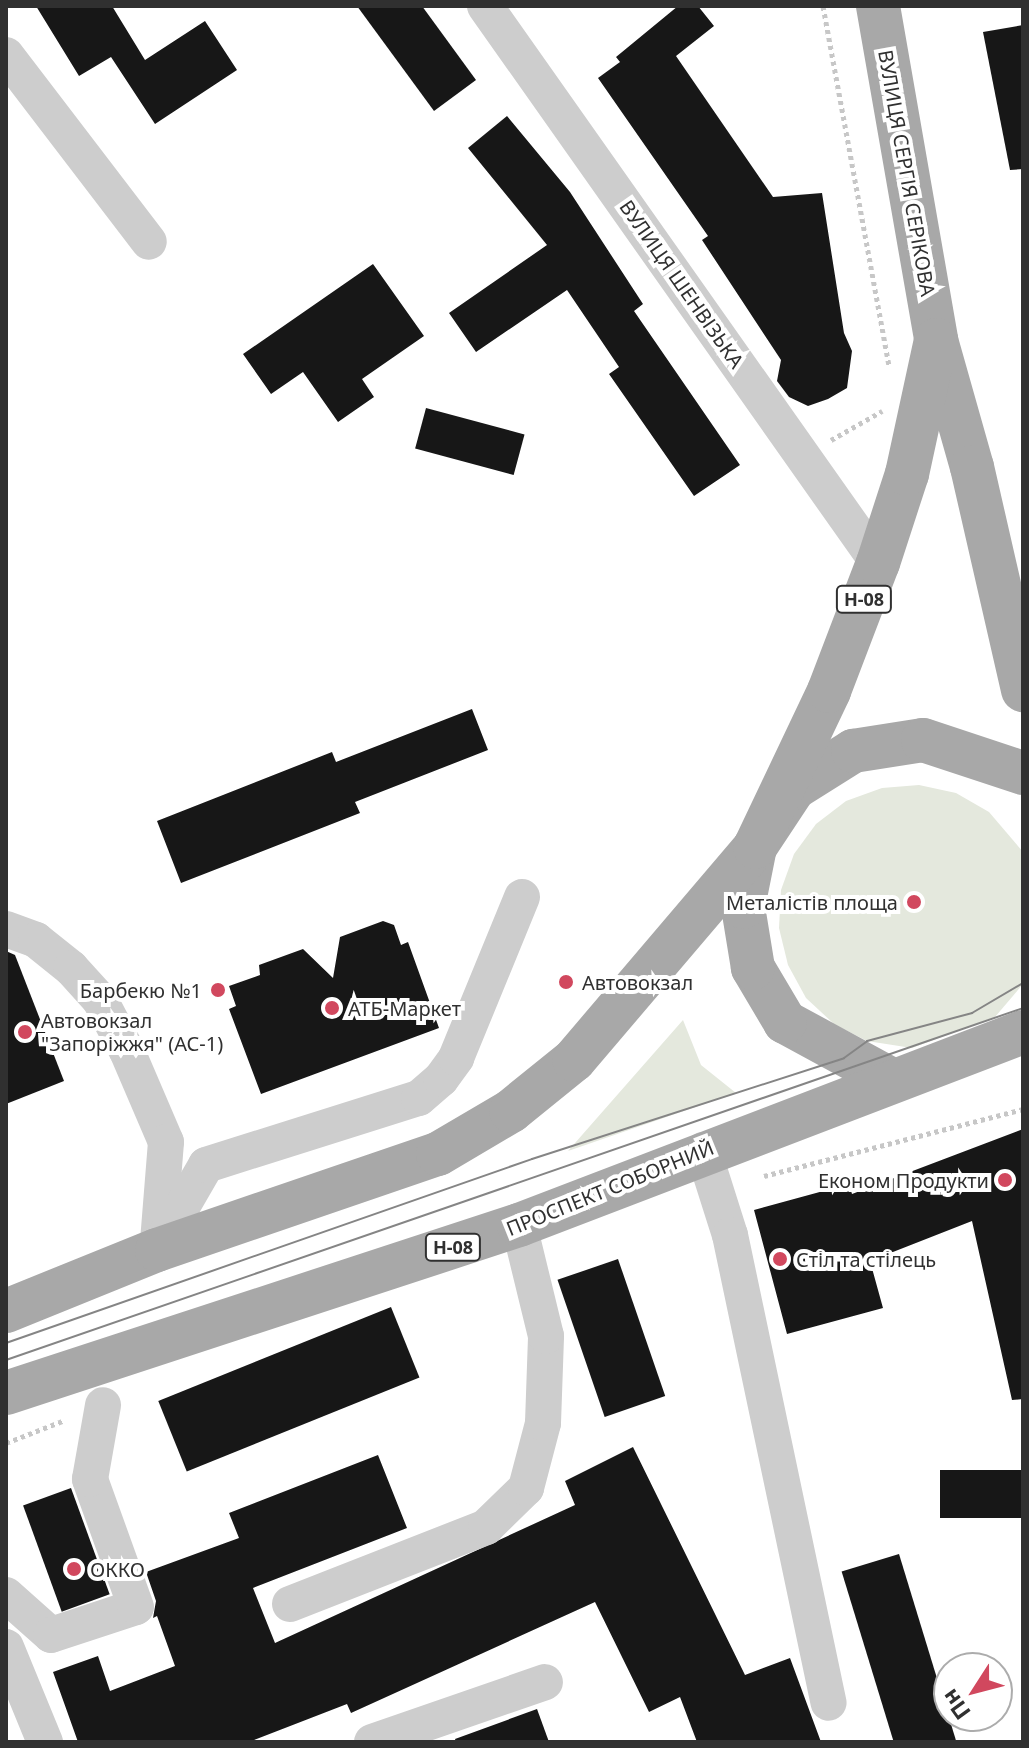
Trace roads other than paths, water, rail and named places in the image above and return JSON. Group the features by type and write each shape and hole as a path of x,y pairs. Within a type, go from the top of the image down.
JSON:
{"main road":[{"name":"ВУЛИЦЯ СЕРГІЯ СЕРІКОВА","path":"878,6 936,340 1018,644 1023,690"},
{"name":"ВУЛИЦЯ СЕРГІЯ СЕРІКОВА","path":"755,847 829,691 878,563 907,474 936,340"},
{"path":"892,1080 785,1022 753,968 743,907 755,847 794,788 853,751 923,740 1023,773"},
{"name":"Н-08","path":"6,1311 157,1250 438,1154 511,1111 574,1060 755,847"},
{"name":"Н-08","path":"892,1080 1023,1032"},
{"name":"ПРОСПЕКТ СОБОРНИЙ","path":"6,1393 519,1225 703,1150 892,1080"}],"street":[{"name":"ВУЛИЦЯ ШЕНВІЗЬКА","path":"485,6 878,563"},
{"path":"6,55 149,242"},
{"path":"157,1250 206,1165 419,1098 441,1079 456,1058 522,897"},
{"path":"6,929 36,940 71,968 100,1000 127,1051 166,1142 157,1250"},
{"path":"703,1150 730,1235 829,1703"},
{"path":"290,1604 486,1527 526,1488 543,1423 546,1336 519,1225"},
{"path":"6,1595 51,1635 136,1607 90,1479 103,1405"},
{"path":"6,1647 45,1742"},
{"path":"372,1742 545,1682"}],"tram line":[{"path":"6,1343 532,1159 844,1058 867,1041 972,1013 1023,983"},
{"path":"6,1360 1023,1008"}],"place":[{"name":"Металістів площа","path":"914,902"},
{"name":"Автовокзал","path":"566,982"},
{"name":"Барбекю №1","path":"218,990"},
{"name":"АТБ-Маркет","path":"332,1008"},
{"name":"Автовокзал \"Запоріжжя\" (АС-1)","path":"25,1032"},
{"name":"Економ Продукти","path":"1005,1180"},
{"name":"Стіл та стілець","path":"780,1259"},
{"name":"ОККО","path":"74,1569"}]}
